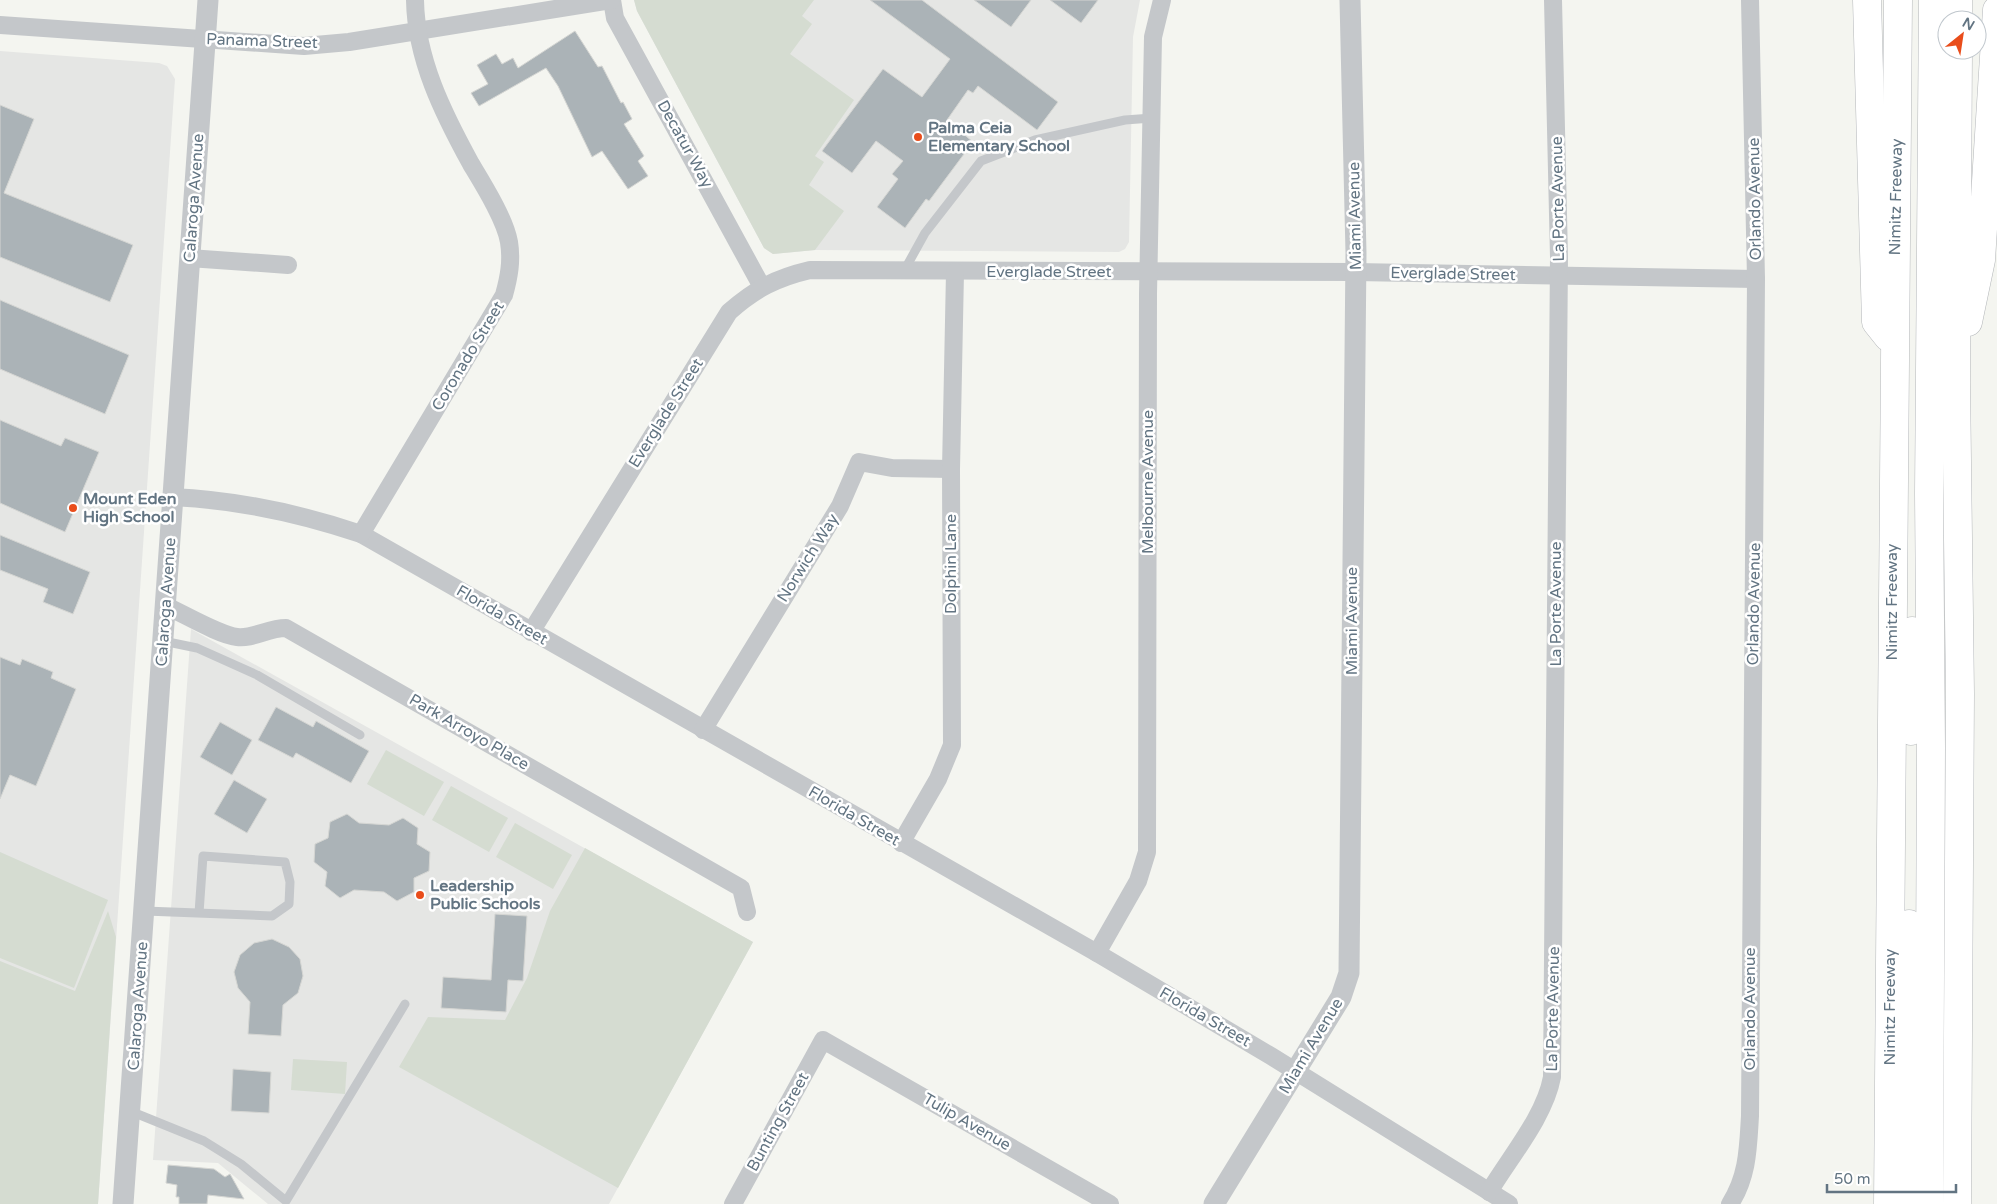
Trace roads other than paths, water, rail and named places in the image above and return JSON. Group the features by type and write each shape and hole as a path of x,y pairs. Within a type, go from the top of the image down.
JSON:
{"highway":[{"path":"1868,0 1876,322 1894,343"},
{"name":"Nimitz Freeway","path":"1888,1204 1898,0"},
{"path":"1929,1204 1931,747 1929,493 1933,0"},
{"path":"1956,383 1981,260 1997,10"},
{"path":"1957,1204 1960,694 1956,383 1958,60"},
{"path":"1896,221 1914,243 1909,1204"},
{"path":"1931,747 1960,694"}],"street":[{"name":"Calaroga Avenue","path":"123,1204 208,0"},
{"name":"Coronado Street","path":"361,534 504,295 511,267 509,241 489,194 438,100 420,48 415,0"},
{"name":"Panama Street","path":"0,24 304,46 349,42 611,0"},
{"name":"Decatur Way","path":"611,0 616,18 762,287"},
{"name":"Melbourne Avenue","path":"1096,953 1138,881 1147,852 1149,273 1153,37 1162,0"},
{"name":"Miami Avenue","path":"1214,1204 1341,997 1349,973 1356,272 1350,0"},
{"name":"La Porte Avenue","path":"1489,1192 1541,1109 1550,1091 1552,1077 1559,276 1553,0"},
{"name":"Orlando Avenue","path":"1730,1204 1740,1189 1746,1166 1750,1116 1756,279 1750,0"},
{"path":"189,258 288,265"},
{"name":"Everglade Street","path":"531,632 729,312 762,287 783,276 810,270 1149,273 1356,272 1756,279"},
{"name":"Dolphin Lane","path":"901,843 938,779 952,745 951,469 955,272"},
{"name":"Norwich Way","path":"703,730 840,506 860,462 892,468 951,469"},
{"name":"Florida Street","path":"172,496 275,509 312,518 361,534 1096,953 1295,1072 1509,1204"},
{"name":"Park Arroyo Place","path":"166,606 237,638 254,636 272,628 286,628 741,888 747,912"},
{"name":"Bunting Street","path":"733,1204 823,1040"},
{"name":"Tulip Avenue","path":"823,1040 1110,1204"}],"lane":[{"path":"904,271 924,233 981,161 1036,140 1125,120 1152,118"},
{"path":"164,641 197,648 257,675 360,735"},
{"path":"145,911 272,916 289,904 290,882 285,862 203,856 199,913"},
{"path":"130,1110 204,1141 240,1164 286,1201 406,1004"}],"place":[{"name":"Palma Ceia Elementary School","path":"918,137"},
{"name":"Mount Eden High School","path":"73,508"},
{"name":"Leadership Public Schools","path":"420,895"}]}
